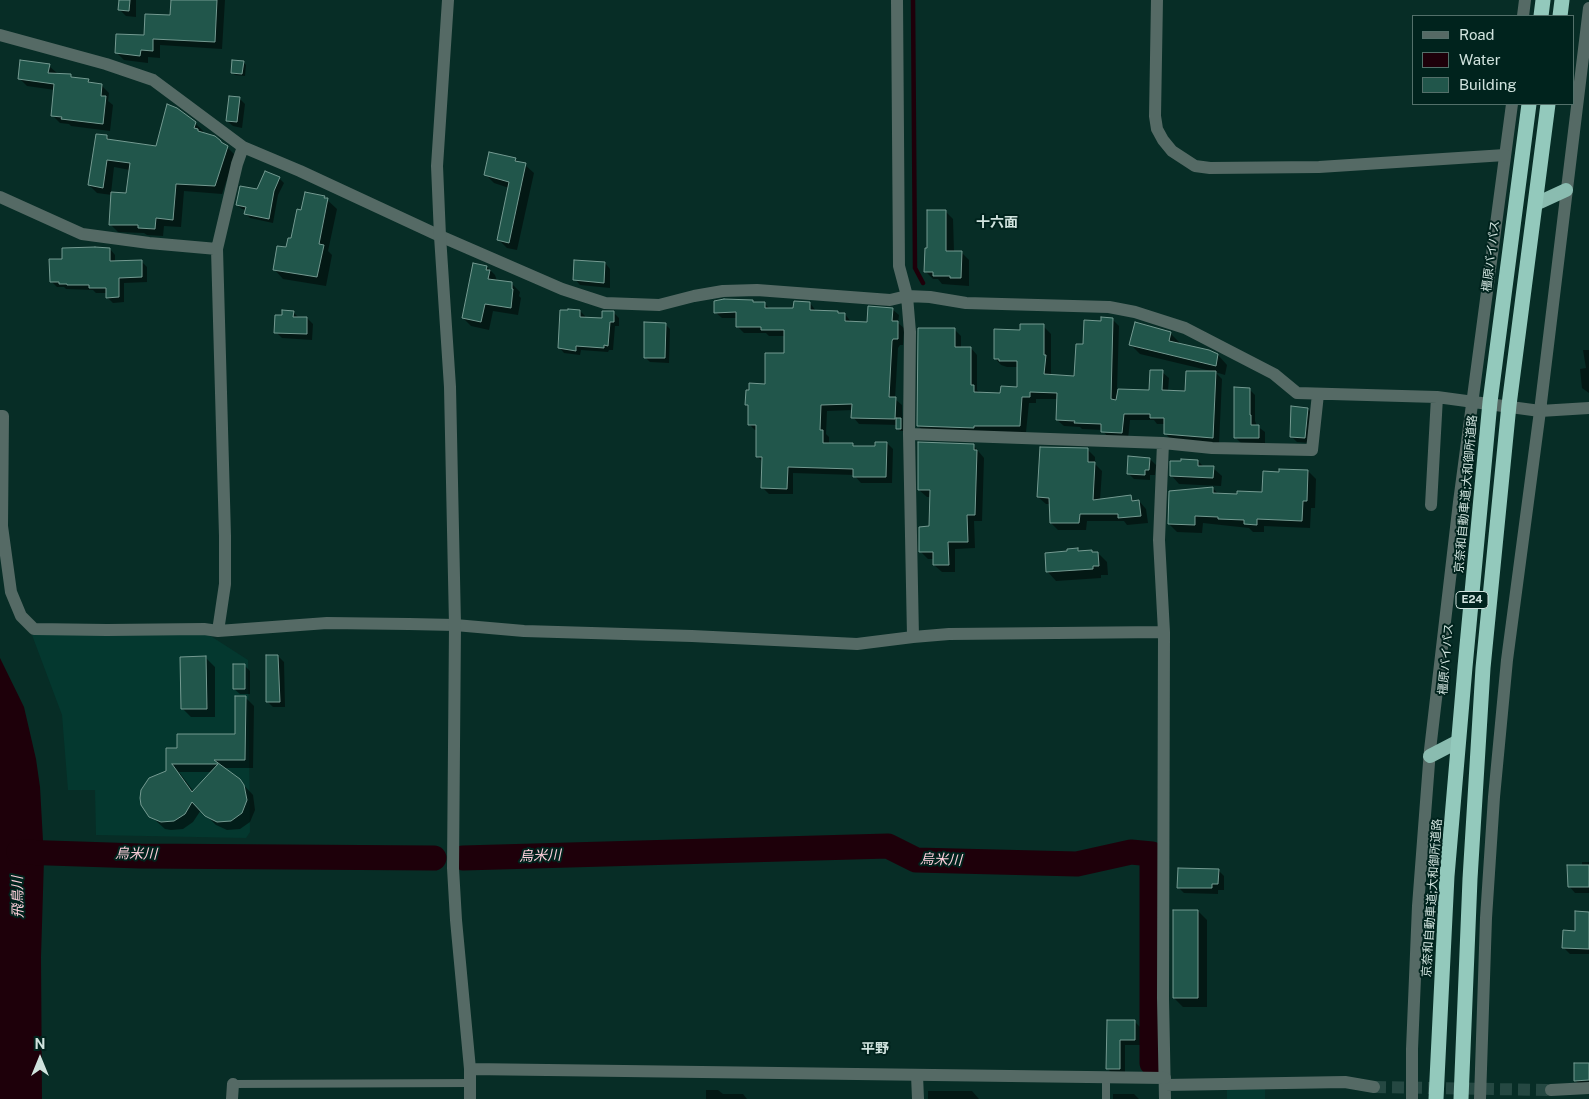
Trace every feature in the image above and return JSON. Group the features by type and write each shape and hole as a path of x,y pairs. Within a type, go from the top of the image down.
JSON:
{"highway":[{"path":"1536,15 1539,0"},
{"path":"1541,15 1543,0"},
{"path":"1560,15 1562,0"},
{"path":"1565,15 1567,0"},
{"name":"橿原バイパス","path":"1434,1099 1459,666 1487,403 1525,105"},
{"name":"京奈和自動車道;大和御所道路","path":"1434,1099 1447,876 1490,402 1529,105"},
{"name":"E24","path":"1461,1099 1470,878 1484,668 1509,404 1548,105"},
{"path":"1467,1099 1475,881 1489,668 1515,408 1553,105"},
{"path":"1540,202 1566,190"},
{"path":"1430,756 1454,743"}],"street":[{"path":"448,0 438,166 440,236 450,387 455,626 453,868 470,1069 470,1099"},
{"path":"897,0 899,266 907,296 910,332 909,434 913,637"},
{"path":"1157,0 1155,116 1157,129 1172,151 1195,166 1210,168 1319,167 1505,156"},
{"path":"1523,15 1525,0"},
{"path":"1480,1099 1486,918 1494,797 1507,660 1540,411 1589,8"},
{"path":"0,35 106,64 153,80 244,147 562,289 605,303 658,306 694,296 723,291 757,290 890,300 907,296 930,297 966,303 1109,307 1135,312 1185,328 1274,374 1297,393 1437,397 1540,411 1589,408"},
{"path":"1412,1099 1412,1050 1418,916 1430,756 1446,602 1512,105"},
{"path":"218,631 225,584 225,536 217,249 237,164 244,147"},
{"path":"0,197 82,234 217,249"},
{"path":"909,434 1163,443 1212,448 1312,450 1318,394"},
{"path":"1431,505 1437,397"},
{"path":"0,416 3,416 2,526 11,592 21,616 34,629 218,631 327,623 455,626 524,631 692,636 857,644 949,634 1164,632"},
{"path":"1163,443 1159,540 1164,632 1163,998 1166,1099"},
{"path":"470,1069 1106,1077 1165,1081 1345,1082 1374,1087"},
{"path":"917,1075 918,1099"},
{"path":"232,1099 233,1084"},
{"path":"1552,1090 1589,1088"}],"lane":[{"path":"1106,1077 1106,1099"},
{"path":"233,1084 470,1083"}],"shaded area":[{"path":"32,635 209,635 248,660 250,832 246,838 96,835 95,790 68,790 62,715"},
{"path":"1265,1087 1265,1099 1227,1099 1227,1088"}],"water":[{"name":"飛鳥川","path":"0,658 24,707 36,759 40,787 44,859 41,957 42,1099 0,1099"}],"building":[{"path":"119,0 130,0 129,11 118,10"},
{"path":"171,0 217,0 215,42 153,39 153,51 141,50 140,56 115,53 116,34 144,35 145,14 170,15"},
{"path":"20,60 50,64 48,73 71,74 71,77 89,79 88,82 102,84 101,96 106,96 103,124 51,116 54,84 18,79"},
{"path":"232,60 244,61 242,74 231,73"},
{"path":"229,96 240,97 237,122 226,121"},
{"path":"167,104 177,108 196,122 194,128 198,129 198,131 215,136 228,146 215,186 176,184 173,220 156,218 155,229 138,228 138,225 109,225 111,192 126,193 130,163 107,160 103,188 88,185 96,134 107,135 107,139 156,146"},
{"path":"489,152 516,158 515,161 526,163 509,243 497,240 509,182 484,175"},
{"path":"265,171 280,177 274,191 269,219 244,214 246,207 236,205 240,186 257,189"},
{"path":"305,192 328,198 319,244 324,245 317,277 273,270 277,246 286,247 288,238 291,238 297,209 301,210"},
{"path":"927,210 946,210 946,251 962,251 961,278 933,276 933,272 924,272 925,248 927,248"},
{"path":"62,248 110,248 110,261 142,260 142,277 119,278 119,297 106,298 106,288 89,288 89,285 67,285 59,284 59,282 50,282 49,259 62,259"},
{"path":"574,260 605,262 604,283 573,280"},
{"path":"473,263 487,266 486,270 490,270 488,279 512,282 513,289 511,308 485,304 481,322 462,318"},
{"path":"724,299 765,302 765,308 793,308 794,301 810,302 810,310 845,313 845,321 867,322 868,306 893,308 892,321 898,321 898,339 893,339 892,341 889,397 896,397 895,419 851,418 852,404 821,405 820,430 823,430 823,443 853,443 853,446 875,446 875,442 887,442 886,477 853,477 853,469 788,467 787,489 761,488 762,457 756,457 756,425 748,425 748,405 745,405 746,390 749,390 749,383 765,384 765,353 784,353 784,330 761,330 761,327 736,327 736,312 714,313 714,301"},
{"path":"282,310 294,311 293,317 307,317 307,334 274,333 275,315 282,315"},
{"path":"560,310 580,310 580,317 602,318 602,311 614,311 614,322 610,322 608,346 604,345 604,348 576,346 576,351 558,348"},
{"path":"1101,317 1113,318 1111,399 1116,400 1118,389 1149,390 1150,370 1163,370 1162,390 1185,391 1186,371 1216,371 1213,438 1164,434 1164,418 1150,418 1150,414 1124,414 1122,433 1101,432 1101,424 1056,420 1057,393 1030,392 1030,397 1022,397 1020,426 974,426 974,428 917,426 918,328 955,328 955,347 971,347 971,385 974,385 974,392 1000,393 1001,386 1017,387 1017,361 999,361 999,359 994,359 994,329 1020,330 1020,324 1044,324 1044,355 1046,355 1044,374 1074,376 1076,344 1083,344 1084,320 1101,321"},
{"path":"644,322 666,323 665,358 644,358"},
{"path":"1135,322 1171,332 1169,341 1209,350 1218,354 1216,366 1129,345"},
{"path":"1234,387 1250,388 1251,425 1259,425 1259,438 1234,438"},
{"path":"1291,406 1308,408 1305,438 1290,437"},
{"path":"896,418 901,418 901,429 896,429"},
{"path":"918,442 974,444 974,450 977,450 975,515 967,515 968,542 948,542 949,565 933,565 933,552 919,552 919,527 929,526 930,490 918,490"},
{"path":"1040,447 1088,448 1088,462 1095,462 1093,500 1131,495 1132,501 1139,500 1141,516 1118,518 1118,514 1080,514 1079,523 1050,523 1049,498 1037,497"},
{"path":"1128,456 1150,458 1149,470 1145,470 1145,475 1127,474"},
{"path":"1181,459 1198,460 1198,466 1214,466 1213,478 1170,476 1170,461 1181,461"},
{"path":"1279,469 1308,470 1307,501 1303,501 1302,521 1257,519 1257,525 1244,524 1244,520 1195,516 1195,525 1168,524 1169,491 1213,487 1213,493 1237,494 1237,491 1262,492 1263,471 1279,472"},
{"path":"1078,548 1078,551 1092,550 1092,552 1098,552 1099,566 1093,566 1093,569 1046,572 1045,553"},
{"path":"266,655 278,655 280,702 266,702"},
{"path":"206,656 207,709 181,709 180,657"},
{"path":"233,664 245,664 245,689 233,689"},
{"path":"235,696 246,696 245,760 214,760 240,779 244,785 247,800 242,813 231,821 217,822 205,816 192,802 185,814 174,821 161,822 149,817 141,805 141,790 149,778 166,771 166,748 177,748 177,734 235,734","holes":["172,764 218,764 192,792"]},
{"path":"1567,865 1589,865 1589,887 1568,887"},
{"path":"1178,868 1219,869 1218,884 1212,884 1212,888 1177,888"},
{"path":"1173,910 1198,910 1198,998 1173,998"},
{"path":"1575,911 1589,912 1589,949 1562,948 1563,930 1575,931"},
{"path":"1107,1020 1135,1020 1135,1040 1120,1040 1120,1069 1106,1069"},
{"path":"1574,1063 1589,1063 1589,1080 1574,1081"}],"waterway":[{"path":"913,0 915,268 923,283"},
{"name":"烏米川","path":"463,858 888,846 916,860 1077,864 1131,852 1152,854 1152,1063"},
{"name":"烏米川","path":"19,852 140,856 434,858"}],"tunnel":[{"path":"1374,1087 1551,1090"}],"district":[{"name":"十六面","path":"997,223"},
{"name":"平野","path":"875,1049"}]}
